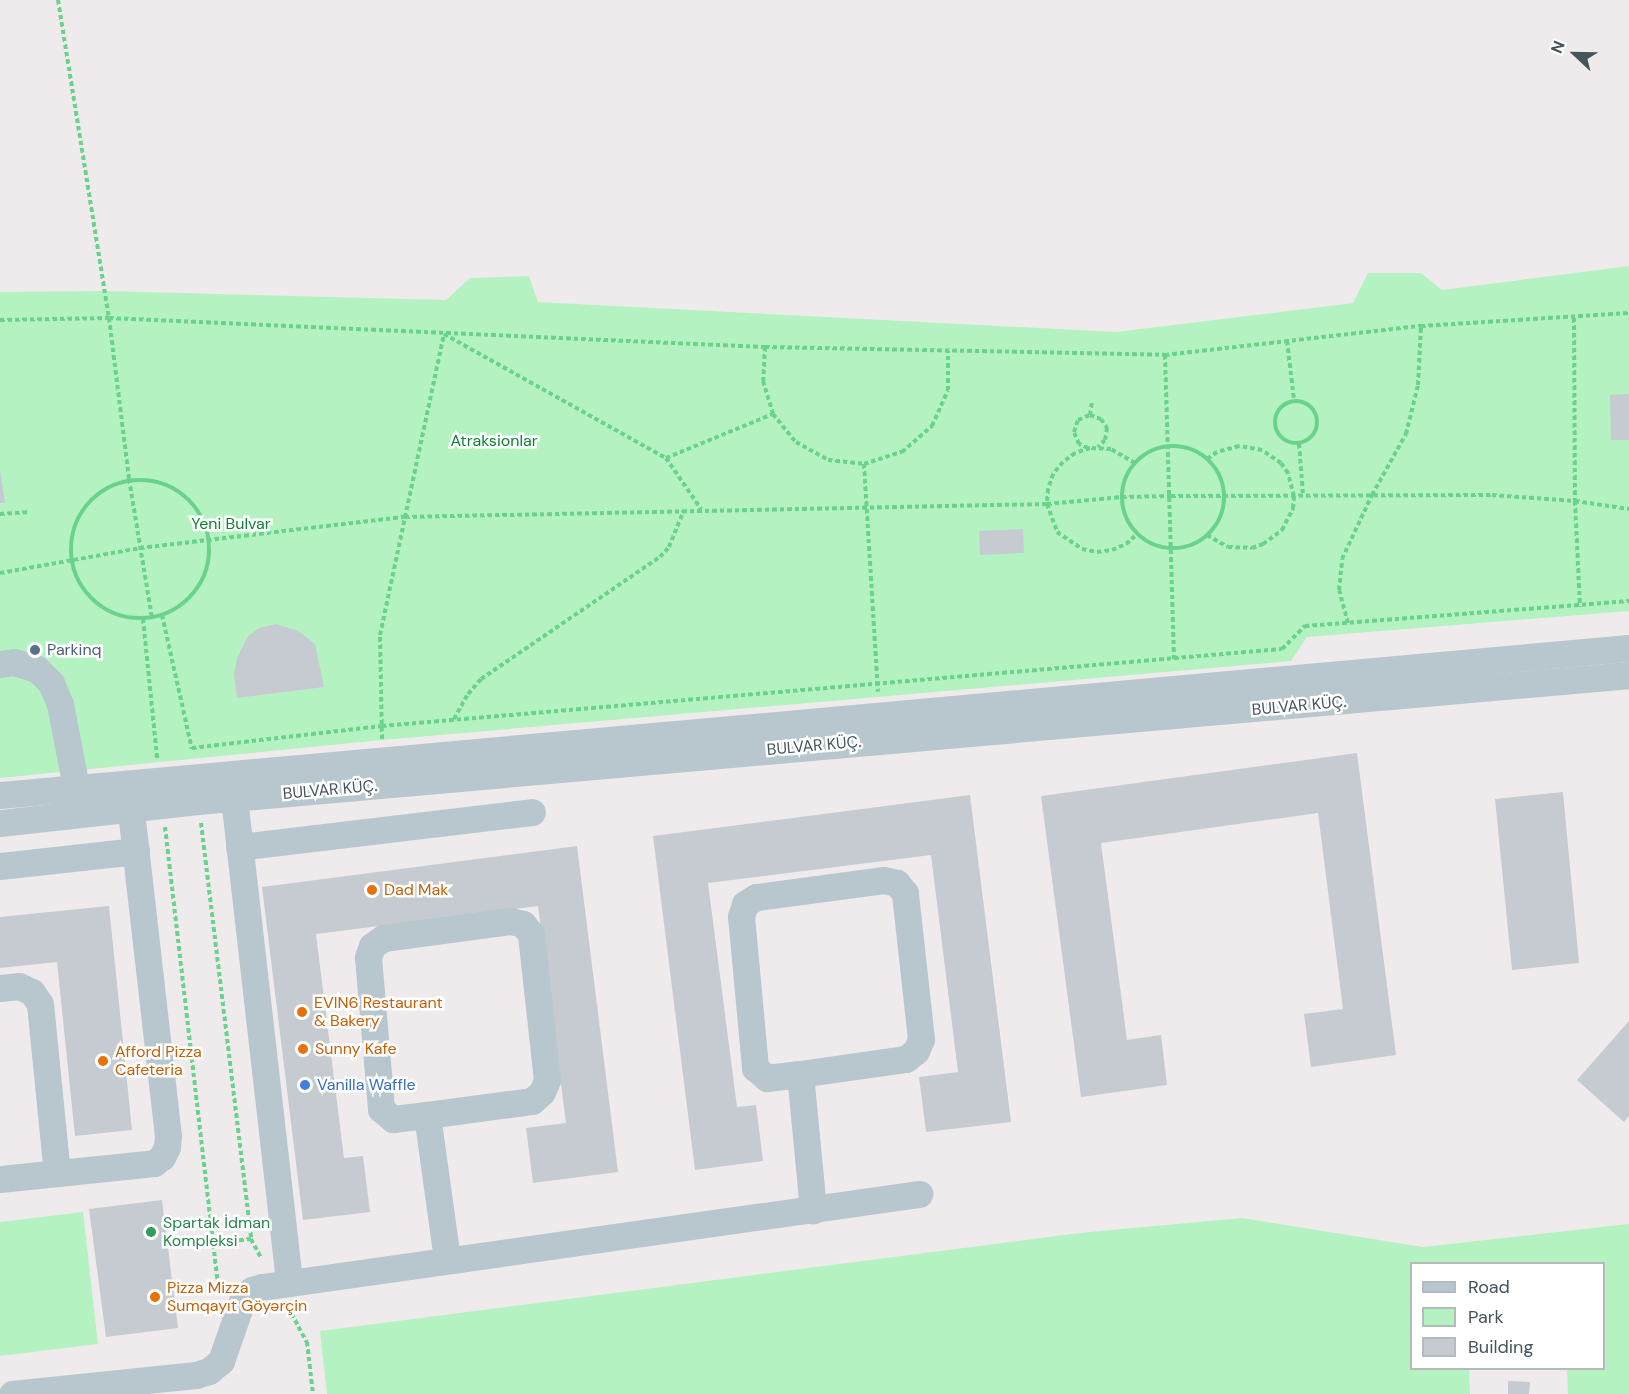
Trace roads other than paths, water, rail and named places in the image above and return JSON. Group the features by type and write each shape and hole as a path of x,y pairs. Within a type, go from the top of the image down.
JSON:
{"street":[{"name":"BULVAR KÜÇ.","path":"0,795 76,787 197,788 1264,680 1629,648"},
{"path":"0,664 14,662 37,669 51,683 60,704 76,787"},
{"name":"BULVAR KÜÇ.","path":"0,823 131,809 197,788 234,798 1266,709 1629,675"},
{"path":"1264,680 1266,709"},
{"path":"234,798 289,1283"},
{"path":"0,1179 154,1163 167,1147 168,1136 131,809"},
{"path":"239,847 532,812"},
{"path":"0,866 136,851"},
{"path":"885,880 897,883 905,893 921,1039 916,1051 906,1059 800,1074 767,1078 755,1068 741,916 745,904 756,897 885,880"},
{"path":"511,921 523,924 531,934 547,1080 542,1092 532,1101 427,1115 393,1119 381,1109 368,957 372,945 383,938 511,921"},
{"path":"0,988 19,986 32,992 40,1004 57,1173"},
{"path":"800,1074 813,1210"},
{"path":"427,1115 447,1259"},
{"path":"12,1394 108,1389 209,1371 221,1361 243,1298 252,1290 447,1259 919,1194"}],"place":[{"name":"Parkinq","path":"35,650"},
{"name":"Dad Mak","path":"372,890"},
{"name":"EVIN6 Restaurant & Bakery","path":"302,1012"},
{"name":"Sunny Kafe","path":"303,1049"},
{"name":"Afford Pizza Cafeteria","path":"103,1061"},
{"name":"Vanilla Waffle","path":"305,1085"},
{"name":"Spartak İdman Kompleksi","path":"151,1232"},
{"name":"Pizza Mizza Sumqayıt Göyərçin","path":"155,1297"}],"park label":[{"name":"Atraksionlar","path":"494,441"},
{"name":"Yeni Bulvar","path":"231,524"}]}
